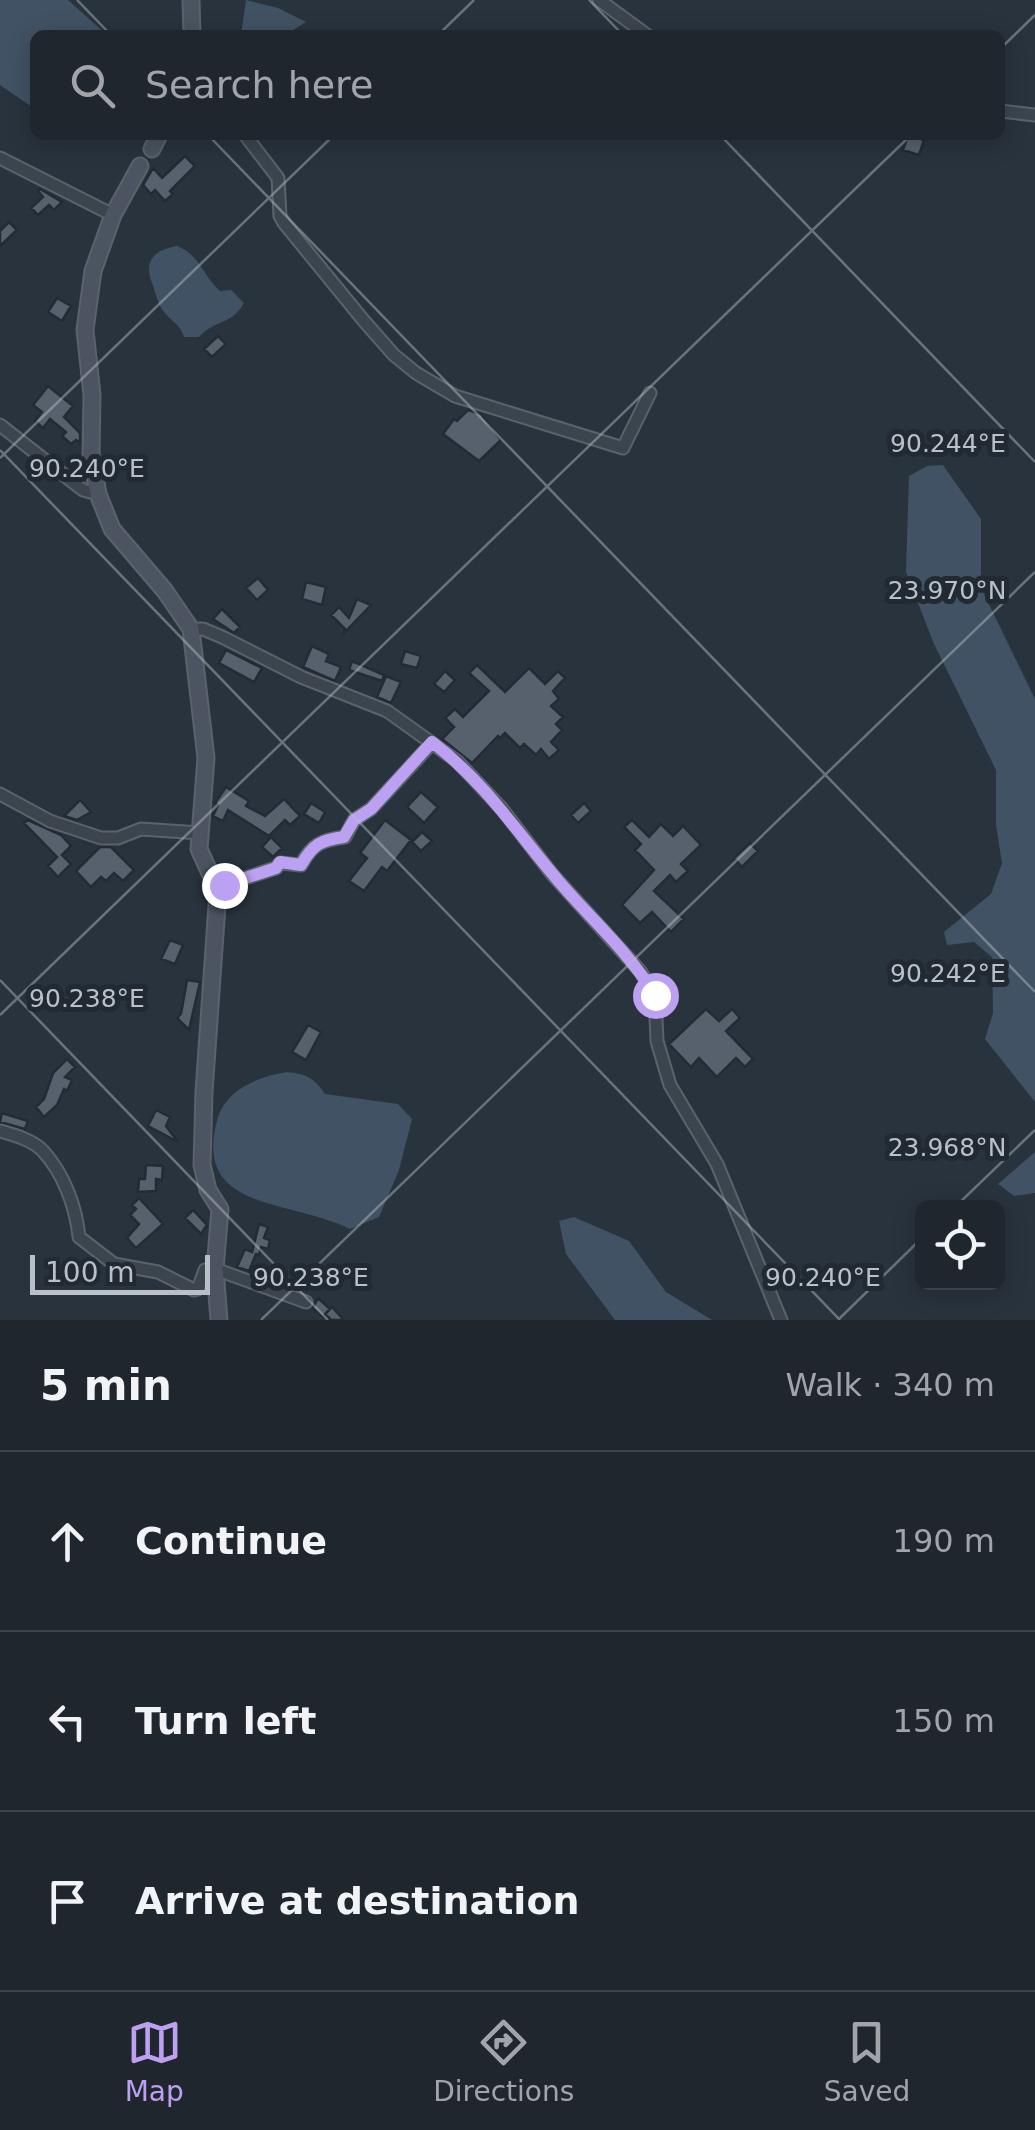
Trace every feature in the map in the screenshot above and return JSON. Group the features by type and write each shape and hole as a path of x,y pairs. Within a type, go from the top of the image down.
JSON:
{"street":[{"path":"192,0 192,30"},
{"path":"599,0 640,30"},
{"path":"1005,112 1035,115"},
{"path":"249,140 278,178 280,216 284,223 394,356 416,373 454,396 623,448 650,393"},
{"path":"0,158 113,215"},
{"path":"140,166 113,215 93,271 85,330 92,395 91,454 98,494 112,529 191,629 206,758 198,849 218,891 202,1165 208,1190 220,1209 216,1270 219,1320"},
{"path":"0,425 83,490 98,494"},
{"path":"191,629 222,636 301,677 371,703 456,761 502,809 552,874 640,971 655,995 656,1041 670,1085 717,1164 781,1320"},
{"path":"218,891 224,885 276,868 280,862 301,865 311,846 344,837 354,820 371,809 432,742"},
{"path":"0,794 50,821 101,838 118,838 141,829 200,832"},
{"path":"0,1131 42,1150 77,1214 79,1238 114,1264 158,1272 194,1290 198,1289 205,1270 216,1270 306,1302"}],"water":[{"path":"0,0 68,0 101,30 30,30 30,106 0,85"},
{"path":"246,0 278,8 306,22 293,30 242,30"},
{"path":"177,246 191,254 220,291 231,290 244,303 234,315 199,337 184,337 164,312 150,275 153,257"},
{"path":"943,465 981,519 981,588 1035,699 1035,1102 985,1039 993,1013 992,957 974,942 947,945 944,932 991,894 1002,863 996,825 996,770 934,644 906,572 909,476 927,466"},
{"path":"287,1072 309,1078 325,1094 398,1104 412,1119 399,1170 379,1217 350,1229 251,1197 232,1186 218,1170 213,1148 222,1107 246,1086"},
{"path":"1035,1152 1035,1193 1014,1196 998,1184"},
{"path":"574,1217 629,1241 666,1292 712,1320 615,1320 566,1254 559,1221"}],"building":[{"path":"906,140 924,140 919,155 903,150"},
{"path":"185,156 195,166 165,201 155,190 151,194 143,185 153,168 162,178"},
{"path":"40,189 62,202 54,210 49,205 38,215 31,208 43,197"},
{"path":"9,222 17,230 0,246 0,231"},
{"path":"57,298 71,306 62,321 48,312"},
{"path":"218,336 226,344 212,357 204,349"},
{"path":"48,386 73,406 64,417 80,433 80,443 76,440 71,444 62,436 66,432 50,419 43,428 35,421 42,412 33,405"},
{"path":"468,410 481,414 501,440 479,461 443,434 454,419 457,421"},
{"path":"258,578 268,590 257,600 246,588"},
{"path":"306,582 326,587 322,605 302,599"},
{"path":"357,599 371,605 344,633 345,629 331,615 339,607 349,618"},
{"path":"222,609 240,627 234,633 213,619"},
{"path":"312,646 329,654 326,661 341,667 335,681 303,667"},
{"path":"226,650 262,668 254,682 219,663"},
{"path":"405,651 421,656 417,668 401,664"},
{"path":"352,661 384,675 382,681 349,670"},
{"path":"477,665 505,692 529,668 545,684 558,671 565,678 553,691 559,699 551,706 563,717 556,724 562,730 551,742 559,750 549,759 541,749 536,755 524,744 520,748 505,733 472,763 442,739 454,727 445,718 455,709 463,717 489,691 469,673"},
{"path":"445,671 455,680 444,692 434,684"},
{"path":"386,676 401,682 391,703 377,697"},
{"path":"226,787 249,801 246,806 265,816 284,799 300,816 290,825 285,820 269,836 228,810 223,821 213,816 218,805 215,803"},
{"path":"421,792 438,807 424,823 407,807"},
{"path":"80,800 91,812 77,820 64,816"},
{"path":"311,803 325,812 319,823 304,814"},
{"path":"584,803 591,811 578,823 571,815"},
{"path":"28,820 61,835 71,846 62,855 71,864 58,877 48,866 57,857 24,823"},
{"path":"385,820 411,840 387,871 382,867 364,891 349,881 367,858 360,853"},
{"path":"632,820 649,837 661,824 673,836 683,826 701,845 681,864 688,871 676,882 670,875 654,891 684,919 671,932 652,912 640,923 622,905 654,870 635,850 641,844 624,827"},
{"path":"422,832 432,841 421,851 412,842"},
{"path":"271,837 282,848 273,857 262,847"},
{"path":"750,843 758,851 742,867 734,858"},
{"path":"100,847 111,847 134,870 123,881 114,873 106,881 101,877 91,887 76,871"},
{"path":"170,940 183,945 175,964 161,959"},
{"path":"187,980 200,982 189,1030 177,1018"},
{"path":"706,1009 719,1021 732,1009 740,1018 726,1031 753,1059 745,1067 736,1058 717,1077 699,1058 691,1067 669,1044"},
{"path":"308,1025 321,1032 306,1060 292,1052"},
{"path":"67,1059 75,1067 65,1077 72,1080 57,1105 44,1117 36,1107 44,1099 53,1073"},
{"path":"156,1110 170,1117 166,1126 178,1142 148,1126"},
{"path":"2,1113 28,1121 25,1129 0,1122"},
{"path":"146,1165 163,1166 162,1180 156,1179 156,1191 138,1192 139,1179 145,1179"},
{"path":"139,1198 163,1224 136,1248 127,1238 139,1224 130,1215"},
{"path":"193,1210 207,1225 201,1234 185,1218"},
{"path":"259,1224 268,1227 264,1238 270,1240 268,1249 261,1247 249,1271 237,1267 245,1249 252,1252"},
{"path":"318,1298 344,1320 331,1320 325,1314 323,1317 313,1308"}],"route":[{"path":"224,885 248,880 276,868 280,862 301,865 311,846 344,837 354,820 388,792 432,742 502,809 552,874 640,971 655,995"}]}
